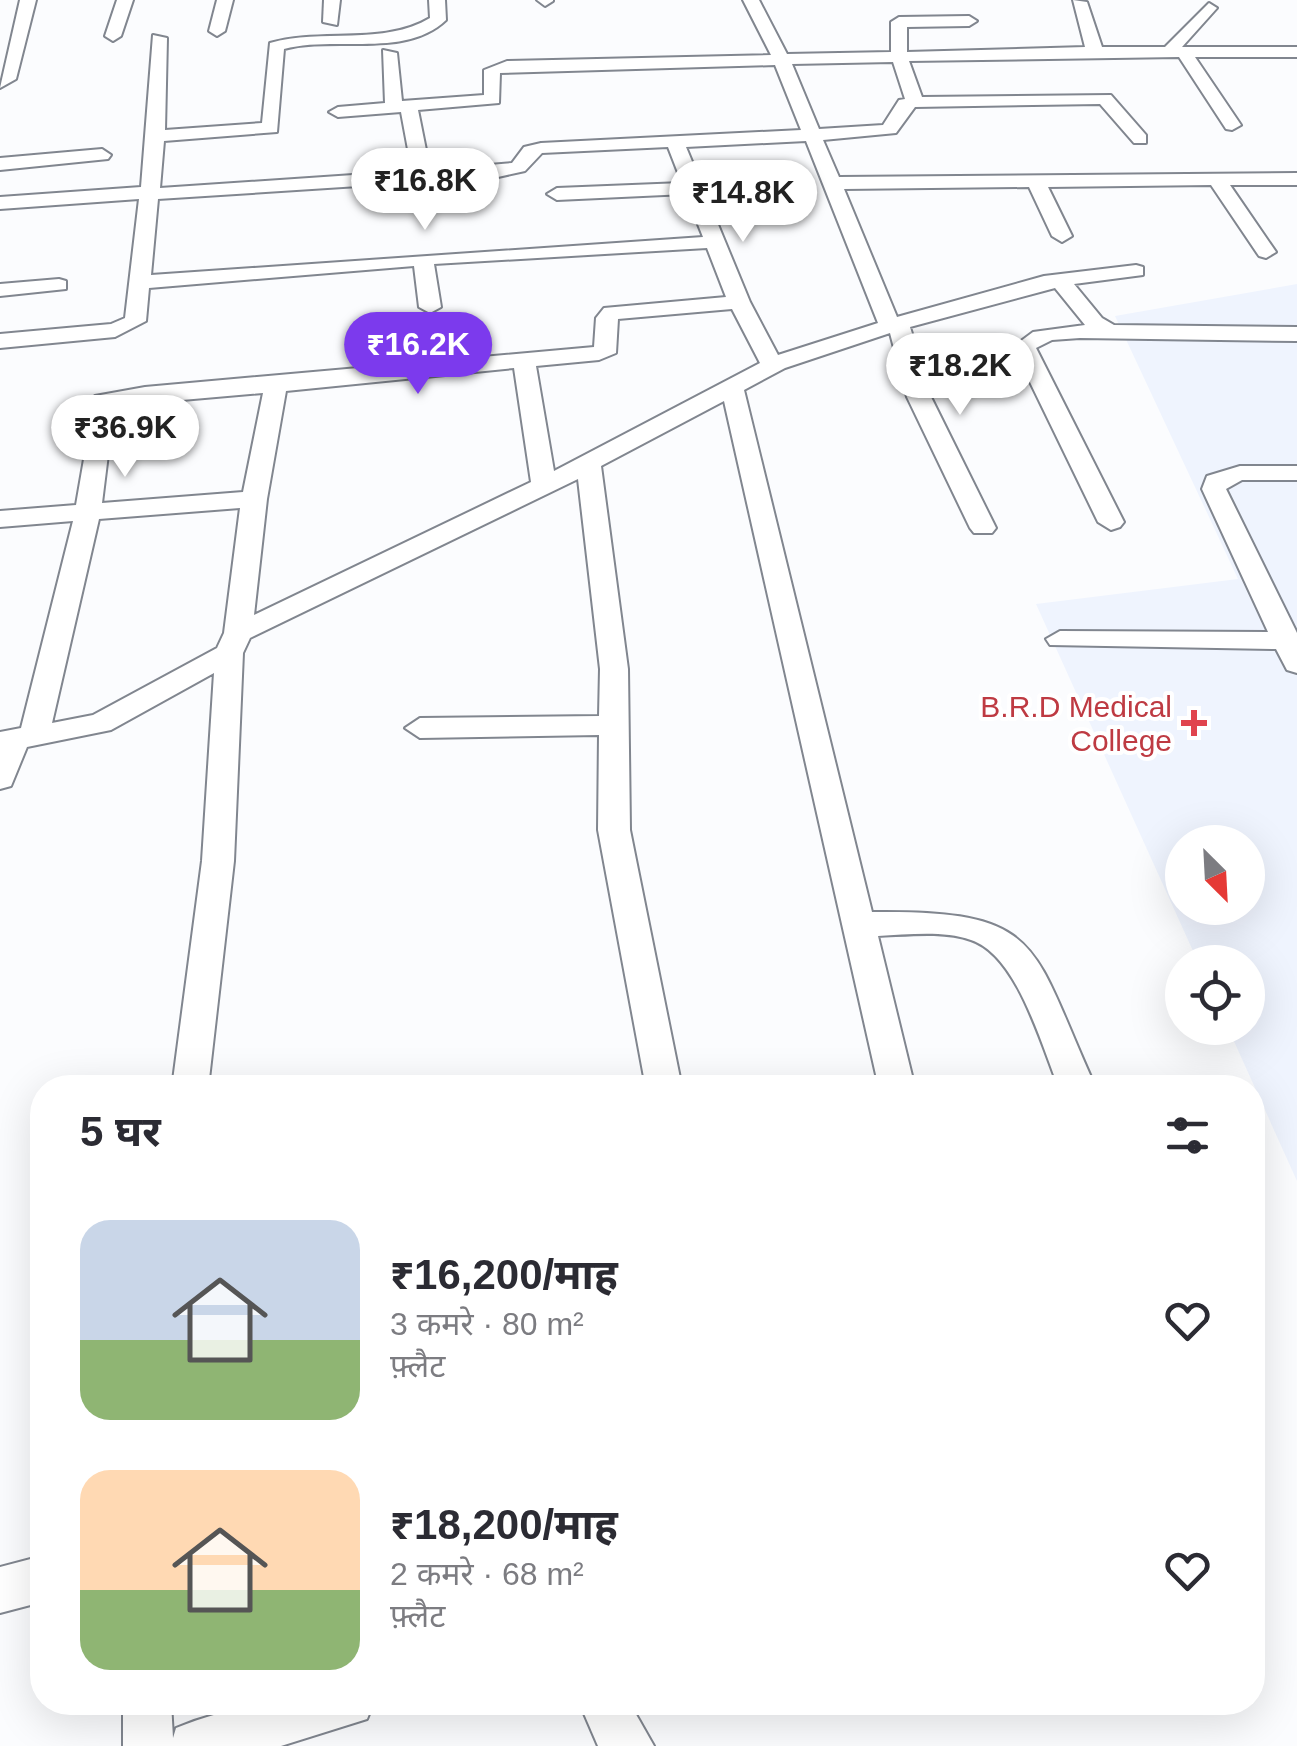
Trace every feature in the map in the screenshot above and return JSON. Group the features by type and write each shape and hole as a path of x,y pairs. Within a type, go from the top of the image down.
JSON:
{"street":[{"path":"0,83 8,79 28,0"},
{"path":"113,36 126,0"},
{"path":"218,31 225,0"},
{"path":"331,22 332,0"},
{"path":"156,136 271,128 276,46 384,36 430,26 438,20 438,0"},
{"path":"752,0 781,58 894,325 920,397 984,528"},
{"path":"1079,2 1095,52"},
{"path":"1176,52 1209,8"},
{"path":"915,102 899,56 899,22 969,21"},
{"path":"0,341 128,326 137,316 156,136 158,38"},
{"path":"338,112 493,100 492,70 500,67 1095,52 1297,52"},
{"path":"1176,52 1232,125"},
{"path":"389,53 422,176"},
{"path":"0,203 510,170 524,163 530,151 541,148 885,131 905,104 915,102 1105,99 1140,139"},
{"path":"675,142 714,242 772,366"},
{"path":"0,164 102,155"},
{"path":"832,183 1297,179"},
{"path":"1217,180 1266,252"},
{"path":"1037,184 1062,236"},
{"path":"557,194 692,188"},
{"path":"140,282 422,258 714,242"},
{"path":"422,258 430,306"},
{"path":"16,739 101,724 124,714 233,643 772,366 894,325 1056,280 1136,272"},
{"path":"1056,280 1094,323 1115,332"},
{"path":"0,290 59,285"},
{"path":"0,780 88,510 103,401 605,351 609,345 607,318 612,312 740,302"},
{"path":"1111,522 1024,347 1026,342 1045,336 1115,332 1297,334"},
{"path":"524,360 544,486"},
{"path":"192,1075 218,861 233,643 254,499 276,386"},
{"path":"732,388 894,1075"},
{"path":"588,463 614,669 616,847 661,1075"},
{"path":"1060,638 1294,649 1214,488 1216,481 1227,476 1297,473"},
{"path":"0,518 254,499"},
{"path":"420,728 614,725"},
{"path":"858,924 964,925 1003,938 1018,954 1072,1075"},
{"path":"0,1590 30,1582"},
{"path":"147,1715 148,1746"},
{"path":"194,1746 304,1715"},
{"path":"609,1715 619,1736 630,1746"}],"shaded area":[{"name":"B.R.D Medical College","path":"1297,284 1297,1181 1265,1110 1265,1075 1249,1075 1236,1045 1265,1045 1265,945 1190,945 1181,925 1265,925 1265,825 1165,825 1165,889 1036,604 1238,579 1115,316"}],"place":[{"name":"B.R.D Medical College","path":"1194,723"}]}
